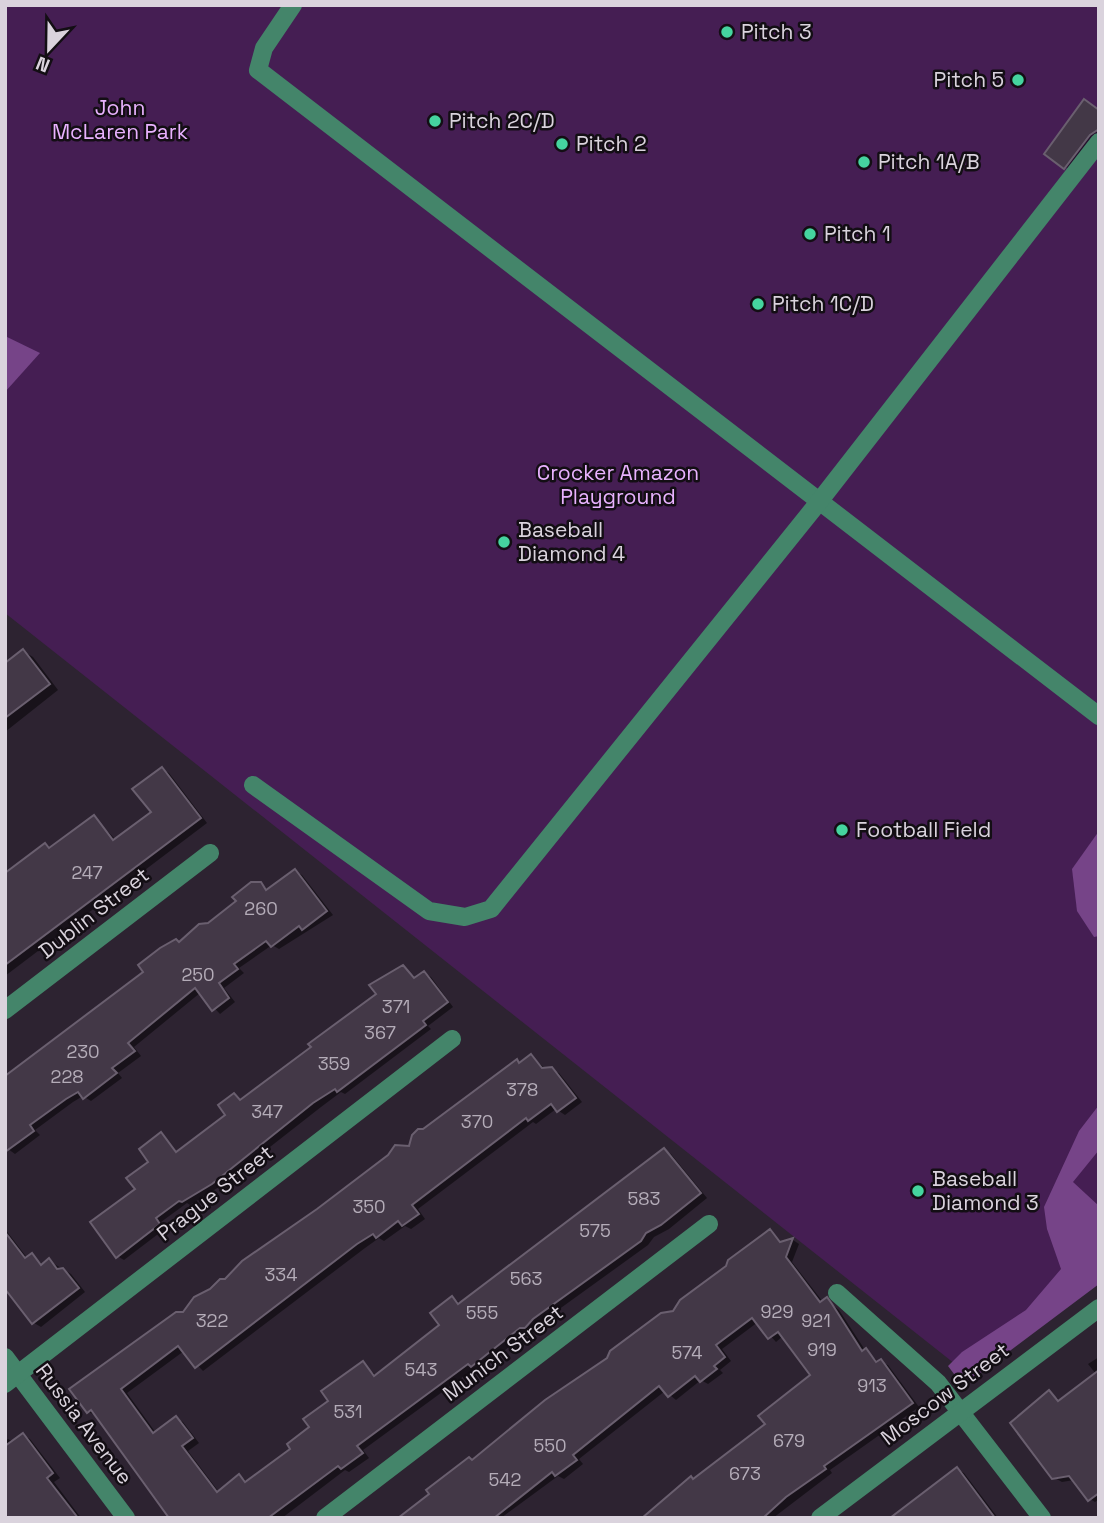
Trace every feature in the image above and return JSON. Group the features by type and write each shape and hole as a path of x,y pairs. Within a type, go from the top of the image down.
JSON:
{"street":[{"path":"293,5 264,47 258,71 1099,716"},
{"path":"253,785 429,911 465,917 491,909 818,503 1099,142"},
{"name":"Dublin Street","path":"5,1010 210,853"},
{"name":"Prague Street","path":"12,1379 452,1039"},
{"name":"Munich Street","path":"325,1518 709,1224"},
{"path":"837,1293 938,1383 1042,1518"},
{"name":"Moscow Street","path":"820,1518 1099,1308"},
{"name":"Russia Avenue","path":"5,1357 12,1379 126,1518"}],"green space":[{"name":"Crocker Amazon Playground","path":"5,5 1099,5 1099,1274 969,1375 5,613"}],"shaded area":[{"path":"5,336 40,353 5,392"},
{"path":"1099,831 1099,936 1094,937 1077,911 1072,869"},
{"path":"1099,1105 1099,1150 1073,1182 1099,1206 1099,1284 963,1386 948,1366 962,1352 1026,1310 1061,1269 1047,1229 1044,1207 1079,1131"}],"building":[{"path":"1084,99 1099,110 1099,129 1090,135 1064,169 1044,154"},
{"path":"23,649 50,684 5,718 5,663"},
{"path":"162,767 201,818 5,965 5,873 45,843 49,848 94,815 113,840 151,812 132,789"},
{"path":"295,869 327,911 302,930 299,926 271,947 266,941 234,964 238,969 219,983 229,998 212,1011 195,988 128,1043 135,1051 112,1068 117,1073 83,1099 78,1092 66,1099 30,1125 34,1131 5,1152 5,1076 143,972 138,965 160,948 176,939 179,942 199,924 208,923 236,901 232,897 251,882 261,882 266,890"},
{"path":"403,965 414,978 424,971 448,1002 423,1021 426,1025 337,1092 335,1089 313,1103 212,1184 182,1202 179,1201 156,1218 160,1224 116,1258 90,1222 135,1189 126,1178 148,1162 139,1149 161,1132 176,1152 225,1115 218,1105 234,1093 240,1100 311,1047 308,1044 376,994 369,985"},
{"path":"531,1054 542,1068 552,1067 576,1098 557,1112 551,1104 528,1121 526,1118 412,1205 419,1214 402,1226 398,1221 376,1238 373,1234 357,1244 195,1368 178,1346 121,1389 153,1433 176,1416 193,1438 182,1446 217,1492 239,1474 245,1482 290,1449 287,1444 309,1427 303,1419 328,1401 321,1391 363,1361 374,1376 439,1325 430,1313 452,1296 458,1304 664,1148 701,1193 661,1225 646,1233 641,1241 533,1319 525,1328 520,1328 471,1367 468,1364 357,1446 363,1453 341,1469 338,1466 268,1518 169,1518 91,1410 87,1413 69,1389 176,1312 183,1312 194,1297 210,1289 220,1279 225,1279 242,1261 317,1209 388,1155 395,1145 409,1146 412,1135 418,1129 423,1129 517,1059 519,1063"},
{"path":"770,1229 780,1242 793,1238 786,1257 820,1302 827,1297 862,1351 866,1348 876,1362 881,1359 913,1403 824,1466 826,1469 786,1497 763,1518 642,1518 691,1476 693,1479 765,1424 758,1416 810,1375 778,1332 768,1339 752,1318 716,1345 725,1357 714,1366 717,1369 700,1382 695,1376 668,1397 659,1386 573,1455 577,1460 555,1476 552,1472 494,1518 398,1518 429,1494 426,1490 469,1457 472,1460 545,1400 607,1358 610,1351 661,1313 673,1311 680,1300"},
{"path":"5,1232 25,1258 32,1253 41,1265 49,1258 57,1269 63,1268 79,1288 32,1324 5,1289"},
{"path":"1099,1370 1099,1493 1088,1501 1069,1476 1052,1479 1010,1423 1049,1390 1058,1401"},
{"path":"23,1433 53,1473 47,1478 78,1518 5,1518 5,1446"},
{"path":"957,1467 995,1518 890,1518"}],"place":[{"name":"Pitch 3","path":"727,32"},
{"name":"Pitch 5","path":"1018,80"},
{"name":"Pitch 2C/D","path":"435,121"},
{"name":"Pitch 2","path":"562,144"},
{"name":"Pitch 1A/B","path":"864,162"},
{"name":"Pitch 1","path":"810,234"},
{"name":"Pitch 1C/D","path":"758,304"},
{"name":"Baseball Diamond 4","path":"504,542"},
{"name":"Football Field","path":"842,830"},
{"name":"Baseball Diamond 3","path":"918,1191"}],"park label":[{"name":"John McLaren Park","path":"120,120"}]}
